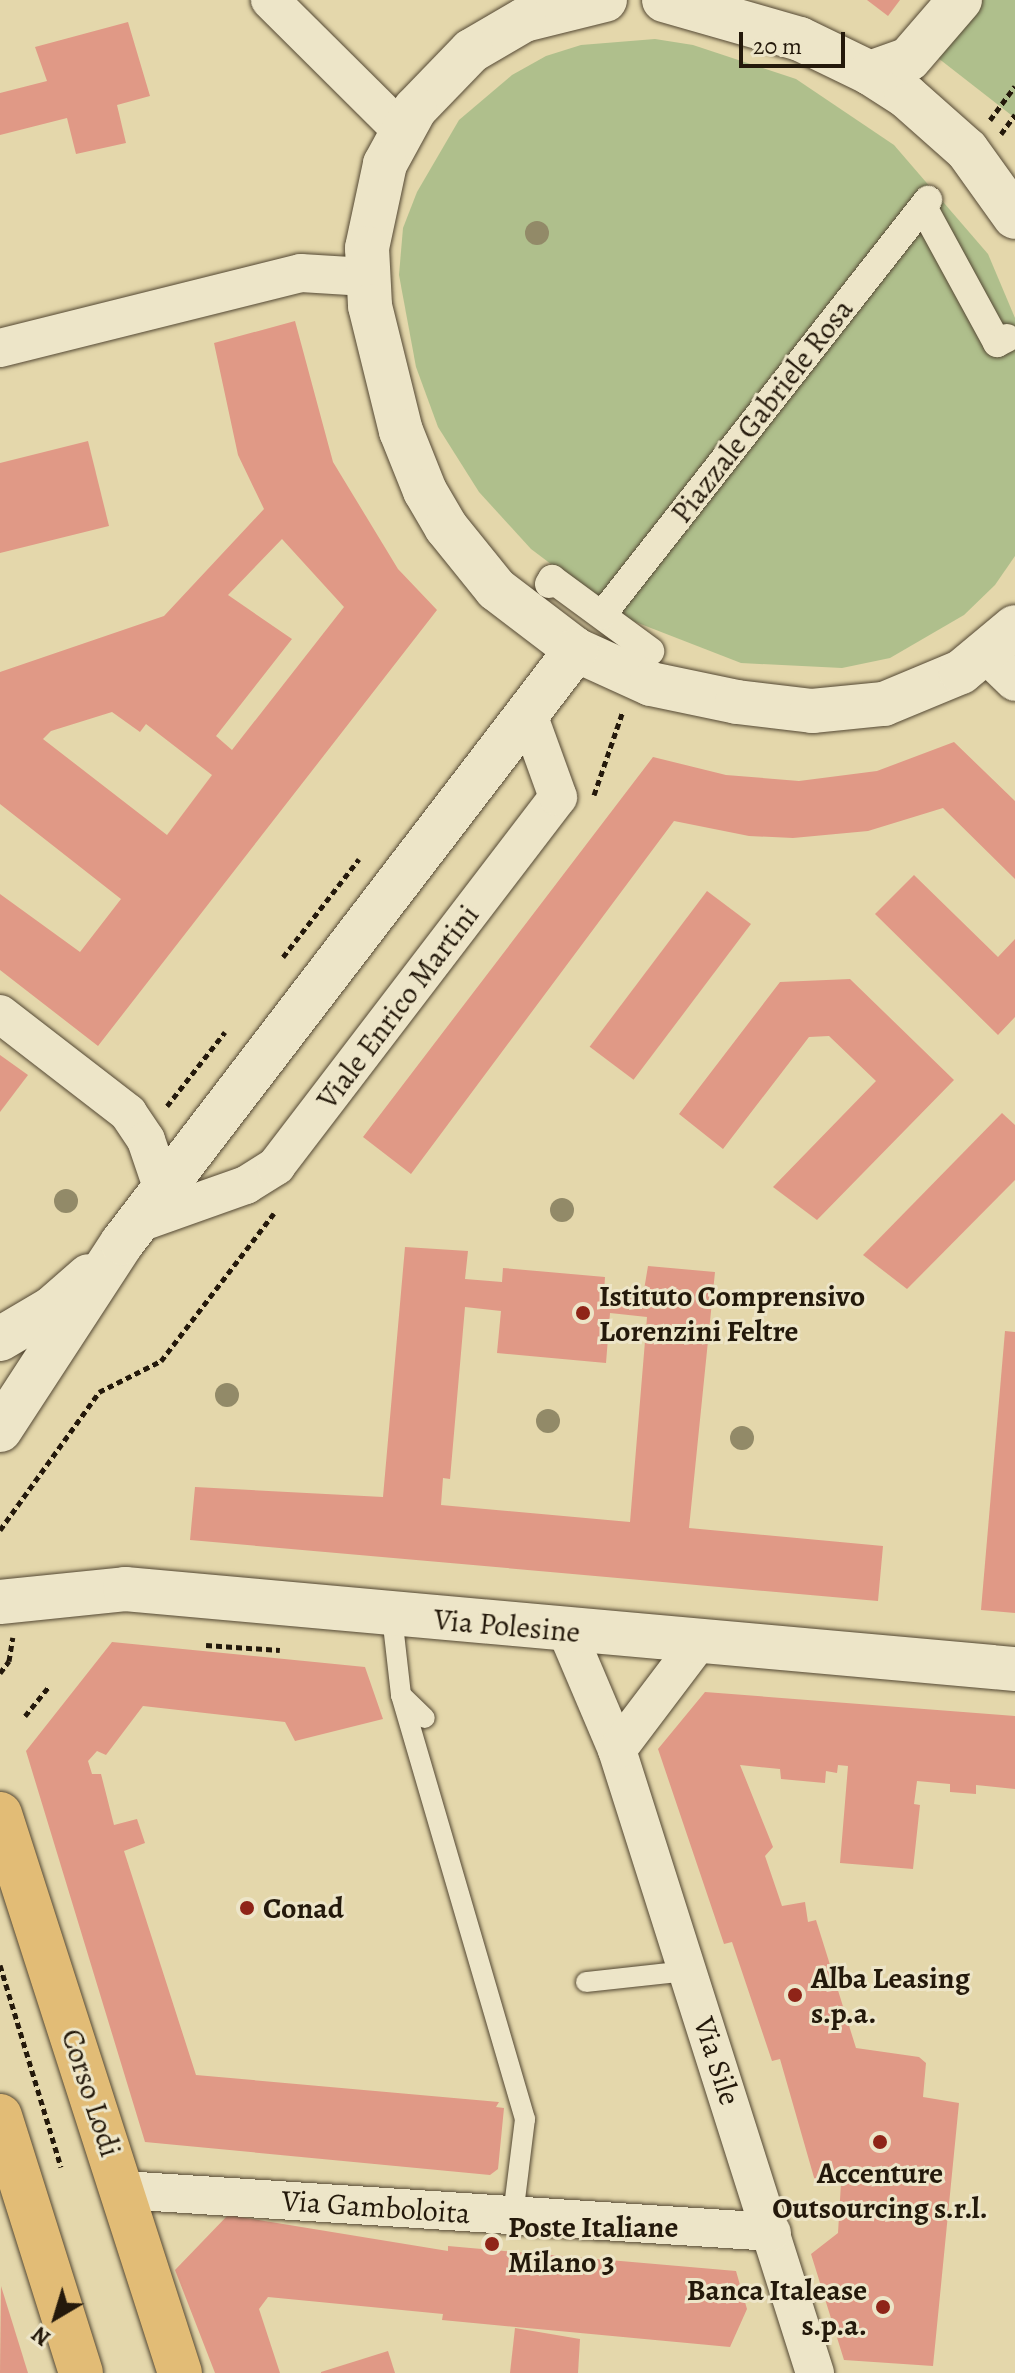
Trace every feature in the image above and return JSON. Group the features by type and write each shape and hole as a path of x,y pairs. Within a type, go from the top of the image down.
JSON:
{"main road":[{"name":"Corso Lodi","path":"0,1814 180,2373"},
{"path":"0,2116 81,2373"}],"street":[{"path":"270,0 401,130"},
{"path":"664,0 786,34 870,73 906,96 967,150 1015,217"},
{"path":"870,73 909,59 960,0"},
{"path":"586,1 524,20 471,51 430,90 401,130 373,204 366,277 390,393 425,491 496,589 576,650 651,684 691,694 812,711 848,710 909,696 1005,654"},
{"name":"Piazzale Gabriele Rosa","path":"602,615 926,203 997,343 1007,338"},
{"path":"0,348 301,273 366,277"},
{"path":"549,584 552,579 650,651"},
{"path":"0,1430 129,1234 576,650"},
{"name":"Viale Enrico Martini","path":"129,1234 246,1185 285,1154 558,797 528,714"},
{"path":"0,1014 128,1113 146,1140 163,1190"},
{"path":"0,1339 51,1309 129,1234"},
{"name":"Via Polesine","path":"5,1612 125,1589 567,1632 1015,1669"},
{"name":"Via Sile","path":"567,1632 617,1750 815,2373"},
{"path":"617,1750 698,1643"},
{"name":"Via Gamboloita","path":"123,2190 772,2232"}],"lane":[{"path":"392,1616 401,1695 525,2119 513,2216"},
{"path":"401,1695 425,1718"},
{"path":"586,1982 688,1971"}],"path":[{"path":"987,124 1015,86"},
{"path":"1000,135 1015,115"},
{"path":"283,957 359,859"},
{"path":"167,1106 225,1032"},
{"path":"0,1673 11,1653 5,1612"},
{"path":"206,1645 280,1650"},
{"path":"25,1716 49,1686"},
{"path":"0,1965 62,2171"}],"green space":[{"path":"983,0 1015,0 1015,118 938,58"},
{"path":"655,39 693,45 796,79 894,145 988,254 1015,318 1015,556 995,585 964,615 890,658 842,668 741,663 620,616 531,549 479,492 438,427 416,367 399,275 403,228 417,192 459,120 512,75 546,56 581,45"}],"building":[{"path":"867,0 900,0 888,16"},
{"path":"128,22 150,96 117,105 126,143 76,154 67,118 0,135 0,93 47,81 35,47"},
{"path":"295,321 333,462 398,569 437,610 98,1046 0,970 0,894 80,952 121,899 0,804 0,672 164,616 264,509 238,455 214,343","holes":["282,539 344,607 232,750 216,736 292,639 228,595","112,712 140,732 146,724 212,775 167,835 43,739 51,731"]},
{"path":"88,441 109,526 0,553 0,463"},
{"path":"954,742 1015,801 1015,879 943,808 868,831 793,838 749,836 674,821 411,1174 363,1137 653,757 726,775 799,781 877,771"},
{"path":"914,875 998,957 1015,939 1015,1017 998,1035 875,914"},
{"path":"707,891 751,924 634,1080 590,1047"},
{"path":"850,979 954,1080 817,1220 773,1187 876,1081 829,1036 809,1037 723,1149 679,1114 780,982"},
{"path":"0,1055 28,1075 0,1112"},
{"path":"1002,1113 1015,1125 1015,1180 907,1289 863,1255"},
{"path":"405,1247 468,1251 465,1279 502,1282 503,1268 605,1277 604,1292 643,1296 648,1266 715,1272 689,1528 883,1546 878,1601 190,1540 195,1487 383,1497","holes":["465,1307 501,1311 497,1353 606,1363 610,1313 647,1317 630,1522 441,1505 443,1478 450,1479"]},
{"path":"1005,1331 1015,1332 1015,1613 981,1610"},
{"path":"112,1642 365,1667 383,1719 295,1741 285,1722 143,1706 106,1755 97,1751 88,1761 92,1774 101,1774 114,1825 137,1819 145,1843 124,1851 196,2075 499,2102 496,2107 504,2108 498,2169 490,2175 145,2142 26,1751"},
{"path":"705,1692 1015,1716 1015,1789 976,1785 976,1794 950,1792 950,1784 917,1781 914,1804 920,1805 913,1869 840,1863 848,1766 838,1765 837,1773 826,1771 825,1783 781,1779 780,1769 740,1765 773,1847 765,1856 782,1906 805,1902 808,1922 816,1920 856,2048 919,2057 926,2063 923,2097 959,2103 933,2366 844,2360 811,2254 838,2233 841,2183 815,2181 780,2059 772,2061 732,1942 724,1944 658,1749"},
{"path":"228,2215 448,2251 448,2246 736,2271 747,2309 730,2347 442,2320 443,2314 268,2297 259,2309 280,2373 215,2373 175,2270"},
{"path":"1,2286 28,2373 0,2373"},
{"path":"515,2328 580,2339 578,2373 510,2373"},
{"path":"388,2351 395,2373 321,2373 321,2372"}],"place":[{"name":"Istituto Comprensivo Lorenzini Feltre","path":"583,1313"},
{"name":"Conad","path":"247,1908"},
{"name":"Alba Leasing s.p.a.","path":"795,1995"},
{"name":"Accenture Outsourcing s.r.l.","path":"880,2142"},
{"name":"Poste Italiane Milano 3","path":"492,2244"},
{"name":"Banca Italease s.p.a.","path":"883,2307"}]}
